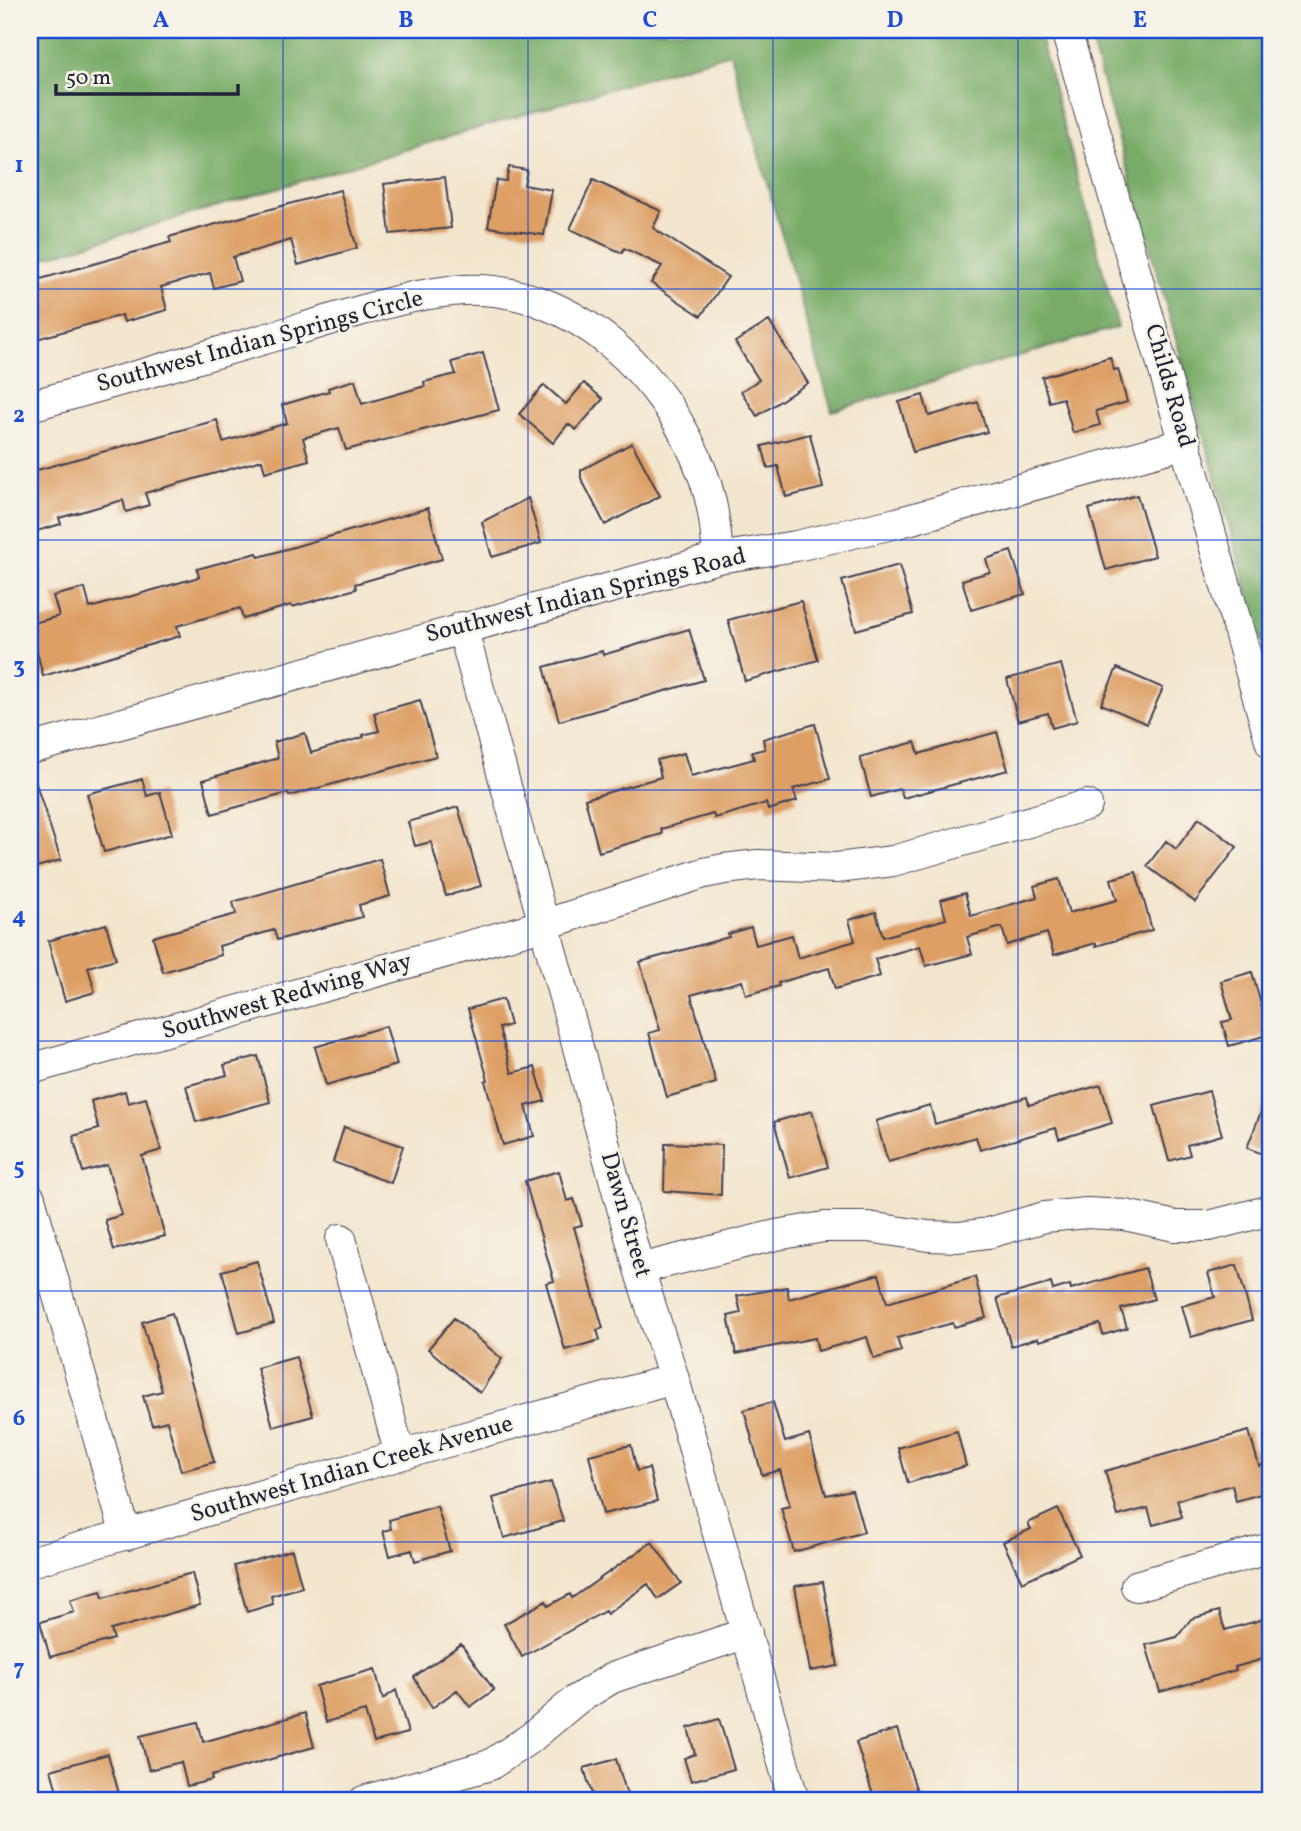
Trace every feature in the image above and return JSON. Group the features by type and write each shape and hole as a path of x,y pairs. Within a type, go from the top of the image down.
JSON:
{"street":[{"name":"Childs Road","path":"1066,30 1271,743"},
{"name":"Southwest Indian Springs Circle","path":"30,407 386,304 464,290 509,294 533,300 581,322 619,349 650,382 681,428 704,476 714,517 718,558"},
{"name":"Southwest Indian Springs Road","path":"30,749 718,558 796,546 897,523 1186,443"},
{"name":"Dawn Street","path":"462,627 639,1269 674,1379 794,1801"},
{"name":"Southwest Redwing Way","path":"30,1069 543,925 724,869 758,865 837,868 893,861 1087,805"},
{"path":"30,1198 125,1535"},
{"path":"639,1269 776,1235 824,1227 868,1227 928,1236 958,1237 988,1233 1045,1217 1087,1213 1125,1215 1175,1226 1209,1226 1271,1210"},
{"path":"341,1239 400,1455"},
{"name":"Southwest Indian Creek Avenue","path":"30,1562 674,1379"},
{"path":"1136,1586 1271,1548"},
{"path":"364,1801 490,1765 532,1737 576,1700 612,1678 747,1633"}],"green space":[{"path":"30,30 1038,30 1118,327 832,411 730,53 30,262"},
{"path":"1088,30 1271,30 1271,673"}],"building":[{"path":"509,167 527,170 524,185 552,190 544,235 488,227 496,180 506,181"},
{"path":"445,177 451,228 390,234 384,184"},
{"path":"593,180 661,211 653,228 728,277 701,316 651,283 662,266 624,248 622,253 570,229"},
{"path":"340,190 357,248 298,265 291,240 233,257 240,281 214,288 210,273 161,287 167,310 124,322 122,315 30,341 30,282 171,242 169,237"},
{"path":"769,321 808,383 757,416 741,391 759,380 735,342"},
{"path":"483,353 499,410 346,450 339,428 303,438 309,460 265,472 262,460 145,493 149,505 126,512 123,500 59,518 61,524 30,533 30,472 217,420 223,442 287,423 282,405 329,391 328,388 355,380 362,404 425,386 424,382 456,374 452,362"},
{"path":"1110,357 1114,370 1118,369 1127,402 1096,411 1100,425 1073,433 1063,398 1049,402 1042,377"},
{"path":"584,383 603,399 576,430 568,424 553,443 519,414 544,385 566,404"},
{"path":"923,395 929,416 978,402 987,432 913,452 899,402"},
{"path":"810,434 823,488 786,497 778,466 768,468 762,446"},
{"path":"632,443 660,496 605,525 581,478 581,470"},
{"path":"1137,495 1155,556 1106,570 1089,509"},
{"path":"528,498 541,543 492,557 482,522"},
{"path":"428,508 442,559 355,584 356,589 292,607 291,605 243,619 240,608 177,626 180,636 43,676 30,624 59,616 53,596 85,588 90,608 199,577 197,569 257,553 259,557"},
{"path":"1011,551 1025,594 971,610 962,580 990,572 986,559"},
{"path":"899,565 913,614 856,630 842,581"},
{"path":"801,601 818,660 745,681 728,620"},
{"path":"689,629 704,680 559,721 544,667 602,651 603,655"},
{"path":"1061,664 1077,721 1052,728 1048,713 1018,721 1007,679"},
{"path":"1117,668 1163,688 1147,724 1101,704"},
{"path":"420,700 436,756 212,814 203,780 278,758 274,742 305,733 311,753 364,737 363,735 379,731 374,713"},
{"path":"815,724 830,779 793,789 797,801 768,810 766,803 715,818 713,814 661,829 662,834 599,852 585,799 661,777 657,760 684,753 691,776 754,759 752,752 765,749 763,739"},
{"path":"997,732 1008,770 903,798 900,789 871,797 860,757 915,742 919,754"},
{"path":"142,779 147,796 160,792 172,834 104,852 87,794"},
{"path":"35,781 61,860 30,869 30,782"},
{"path":"458,807 481,886 446,896 431,842 415,846 408,822"},
{"path":"1199,818 1237,847 1195,902 1147,866 1166,841 1176,849"},
{"path":"380,859 390,896 359,905 362,917 277,940 274,930 219,946 221,955 163,972 153,937 236,914 233,902"},
{"path":"1136,872 1152,930 1096,946 1096,943 1054,955 1047,933 1007,945 1002,927 967,937 972,954 926,966 920,946 875,959 880,976 835,989 829,968 746,995 742,981 691,995 716,1083 667,1097 649,1033 660,1030 640,962 729,937 728,934 751,927 756,945 792,935 798,958 855,941 849,920 876,912 883,937 946,919 941,900 965,893 971,916 1037,897 1034,886 1059,879 1069,913 1117,900 1111,879"},
{"path":"106,924 116,959 88,967 95,992 65,1001 48,941"},
{"path":"1252,972 1263,1011 1266,1010 1271,1034 1229,1046 1222,1022 1232,1020 1221,981"},
{"path":"503,999 510,1025 499,1028 512,1073 535,1067 545,1101 526,1106 534,1136 503,1145 468,1009"},
{"path":"386,1026 397,1065 326,1085 315,1047"},
{"path":"258,1056 270,1102 196,1122 186,1086 227,1075 224,1065"},
{"path":"1101,1085 1112,1123 1059,1139 1056,1128 980,1150 976,1137 888,1162 876,1121 930,1105 935,1124 1027,1097 1029,1105"},
{"path":"1271,1090 1271,1157 1247,1148"},
{"path":"125,1091 128,1103 146,1098 161,1150 142,1156 165,1236 114,1250 105,1220 122,1215 107,1165 83,1172 73,1136 99,1129 91,1101"},
{"path":"1209,1091 1222,1135 1187,1145 1190,1155 1169,1161 1154,1106"},
{"path":"812,1111 828,1167 790,1178 774,1122"},
{"path":"344,1127 403,1146 391,1183 333,1162"},
{"path":"665,1143 722,1145 721,1195 664,1191"},
{"path":"559,1171 567,1201 574,1199 582,1225 574,1227 603,1328 597,1330 600,1340 565,1350 546,1283 554,1281 525,1181"},
{"path":"257,1261 274,1323 239,1333 222,1271"},
{"path":"1237,1265 1252,1320 1191,1337 1182,1306 1215,1297 1208,1273"},
{"path":"1145,1268 1154,1299 1121,1309 1127,1328 1103,1335 1100,1324 1011,1346 997,1298 1051,1283 1053,1290 1070,1285 1071,1289"},
{"path":"879,1274 887,1303 975,1277 986,1318 954,1327 953,1323 897,1338 901,1351 874,1359 867,1337 818,1351 815,1338 736,1354 728,1316 741,1313 737,1296 787,1287 789,1299"},
{"path":"172,1313 214,1462 181,1471 167,1421 152,1425 143,1396 162,1391 142,1322"},
{"path":"454,1318 502,1359 480,1393 428,1349"},
{"path":"296,1357 313,1416 273,1427 257,1368"},
{"path":"773,1402 785,1442 809,1435 826,1495 852,1490 864,1532 794,1552 781,1508 790,1506 780,1470 762,1475 744,1410"},
{"path":"957,1431 966,1466 908,1483 898,1448"},
{"path":"1249,1431 1259,1466 1271,1463 1271,1491 1236,1501 1232,1485 1177,1500 1182,1517 1153,1525 1148,1508 1118,1516 1105,1471"},
{"path":"631,1445 637,1471 649,1468 657,1501 603,1514 589,1455"},
{"path":"551,1482 563,1521 504,1538 493,1498"},
{"path":"437,1506 450,1551 415,1561 412,1550 390,1556 383,1531 391,1529 389,1520"},
{"path":"1058,1509 1080,1555 1022,1582 1003,1542 1031,1529 1028,1523"},
{"path":"652,1542 681,1583 658,1599 648,1584 607,1614 605,1611 522,1657 504,1624 546,1601 548,1606 570,1594 572,1598"},
{"path":"292,1550 302,1587 271,1596 273,1604 247,1612 234,1566"},
{"path":"192,1573 200,1605 111,1630 114,1639 50,1657 40,1622 74,1612 70,1600 101,1591 103,1598"},
{"path":"823,1582 838,1666 810,1671 795,1586"},
{"path":"1219,1611 1225,1630 1271,1617 1271,1657 1160,1692 1146,1645 1177,1637 1191,1619"},
{"path":"461,1644 494,1690 470,1707 457,1690 432,1708 414,1677"},
{"path":"375,1669 383,1699 396,1690 408,1733 374,1742 365,1711 326,1722 316,1686"},
{"path":"305,1713 314,1747 211,1776 212,1780 187,1786 181,1762 149,1770 140,1736 198,1722 203,1742"},
{"path":"719,1719 734,1769 691,1781 684,1758 695,1754 688,1728"},
{"path":"897,1729 920,1801 882,1801 881,1796 874,1798 856,1742"},
{"path":"108,1754 121,1801 93,1801 91,1797 60,1801 51,1770"},
{"path":"616,1759 629,1801 594,1801 584,1768"}]}
